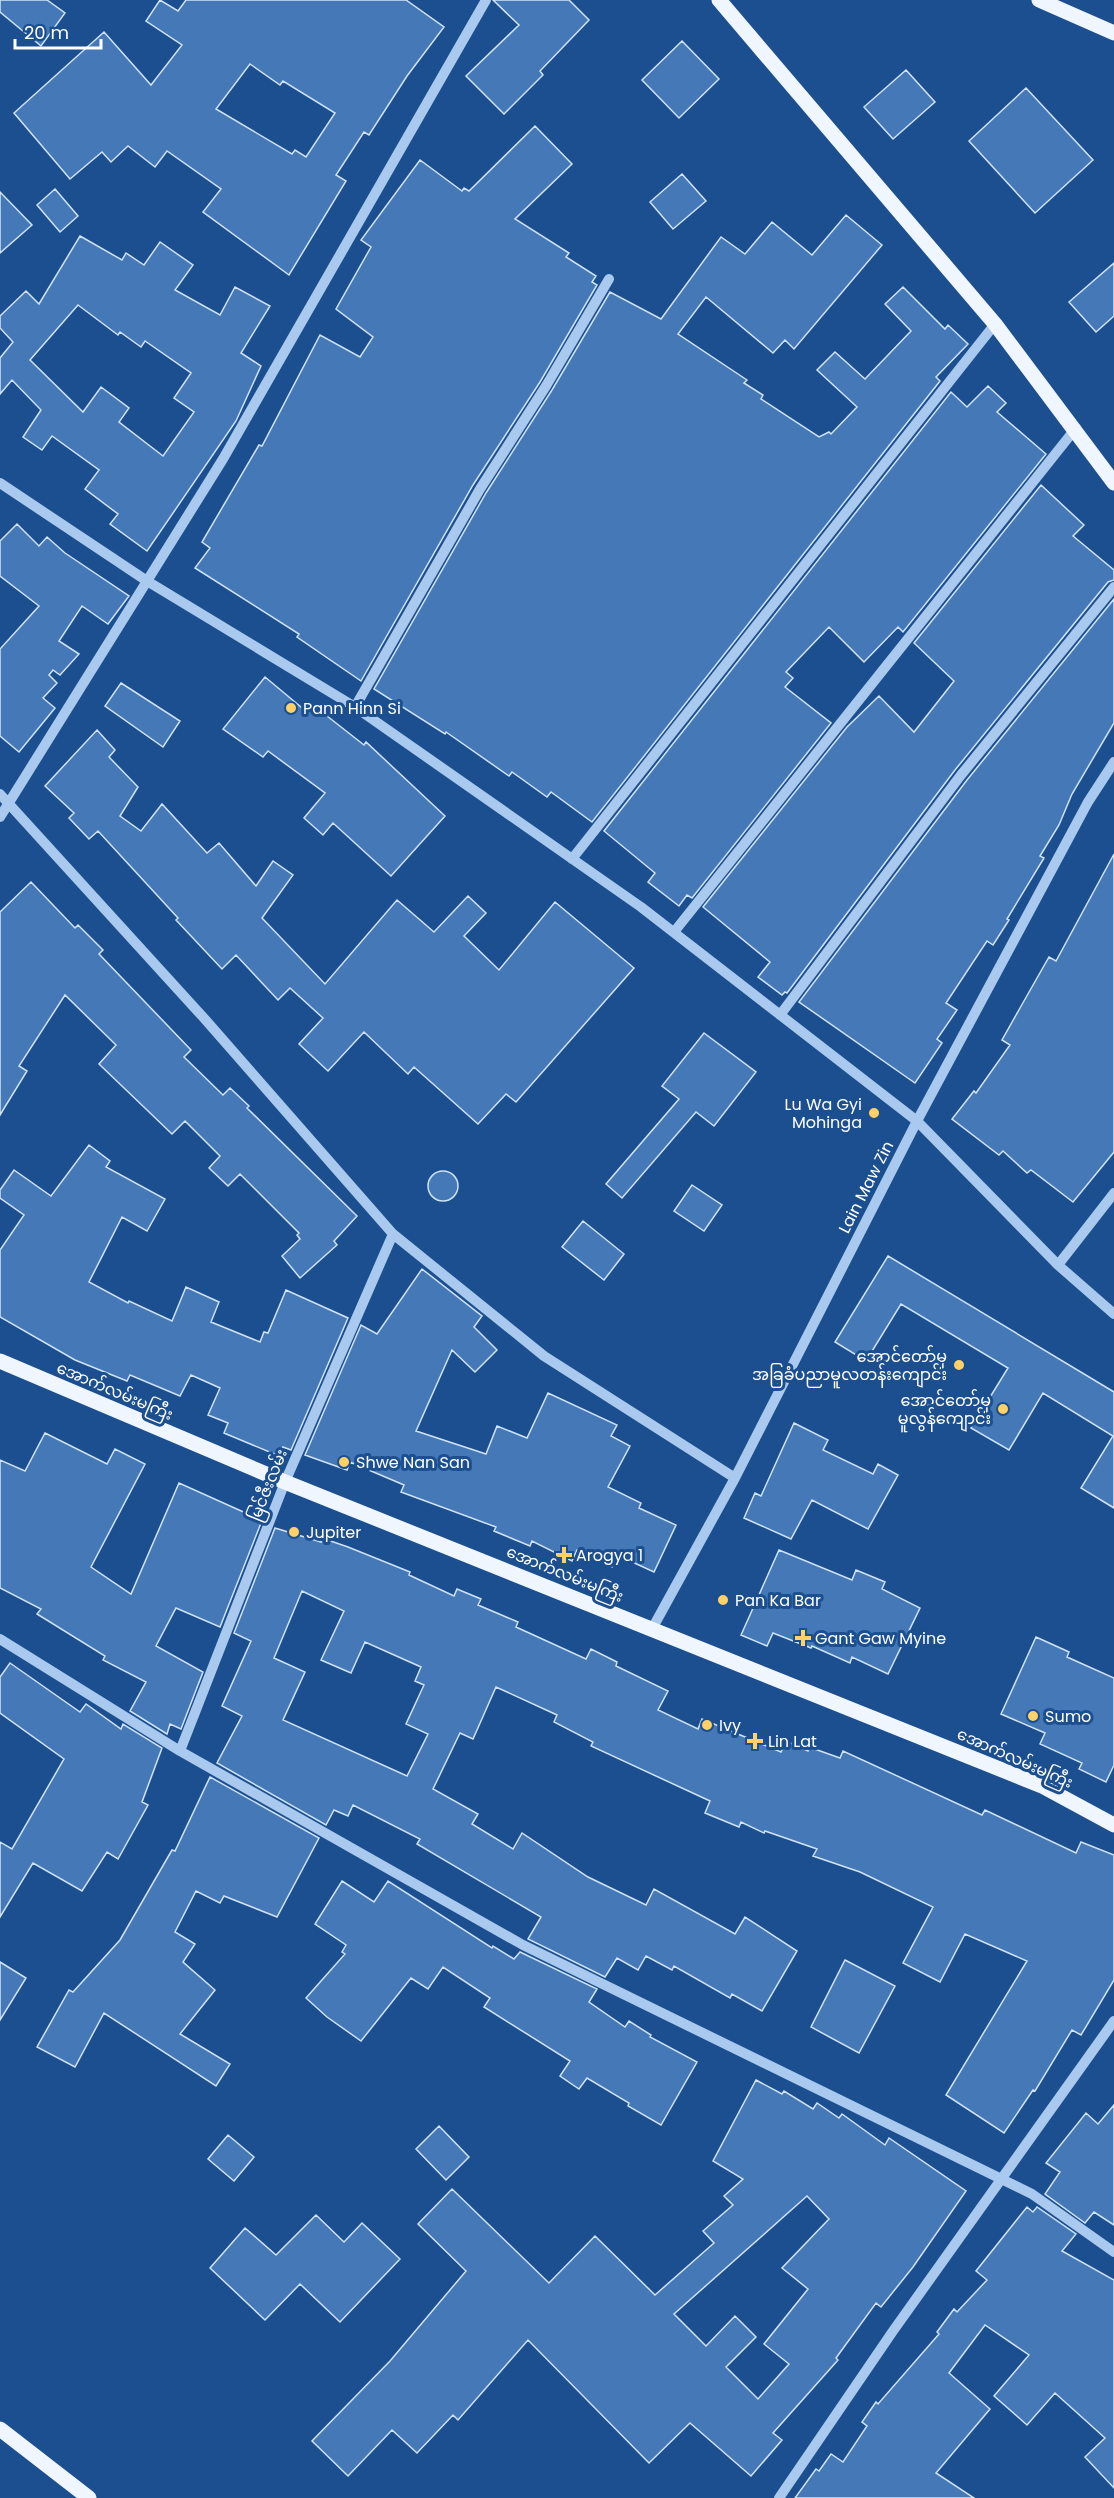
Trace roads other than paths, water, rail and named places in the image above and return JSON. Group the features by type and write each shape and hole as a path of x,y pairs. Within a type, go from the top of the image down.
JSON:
{"main road":[{"path":"719,0 995,324 1076,428 1114,483"},
{"path":"1039,0 1114,33"},
{"name":"အောက်လမ်းမကြီး","path":"0,1361 285,1482 1041,1786 1114,1825"},
{"path":"0,2429 89,2498"}],"street":[{"path":"0,817 4,798 147,581 228,449 486,0"},
{"path":"355,707 480,489 546,386 609,279"},
{"path":"572,859 995,324"},
{"path":"674,932 1076,428"},
{"path":"0,483 147,581 355,707 674,932 916,1121 1058,1265 1114,1314"},
{"path":"780,1015 961,775 1114,587"},
{"name":"Lain Maw Zin","path":"652,1629 735,1478 916,1121 1088,802 1114,762"},
{"path":"4,798 203,1017 393,1234 544,1356 735,1478"},
{"path":"1058,1265 1114,1193"},
{"name":"မြင်ဇီးလမ်း","path":"180,1751 285,1482 393,1234"},
{"path":"0,1639 180,1751 523,1945 1032,2194 1114,2253"},
{"path":"779,2498 1000,2180 1114,2021"}],"place":[{"name":"Pann Hinn Si","path":"291,708"},
{"name":"Lu Wa Gyi Mohinga","path":"874,1113"},
{"name":"အောင်တော်မူ အခြခံပညာမူလတန်းကျောင်း","path":"959,1365"},
{"name":"အောင်တော်မူ မူလွန်ကျောင်း","path":"1003,1409"},
{"name":"Shwe Nan San","path":"344,1462"},
{"name":"Jupiter","path":"294,1532"},
{"name":"Arogya 1","path":"564,1555"},
{"name":"Pan Ka Bar","path":"723,1600"},
{"name":"Gant Gaw Myine","path":"803,1638"},
{"name":"Sumo","path":"1033,1716"},
{"name":"Ivy","path":"707,1725"},
{"name":"Lin Lat","path":"755,1741"}]}
